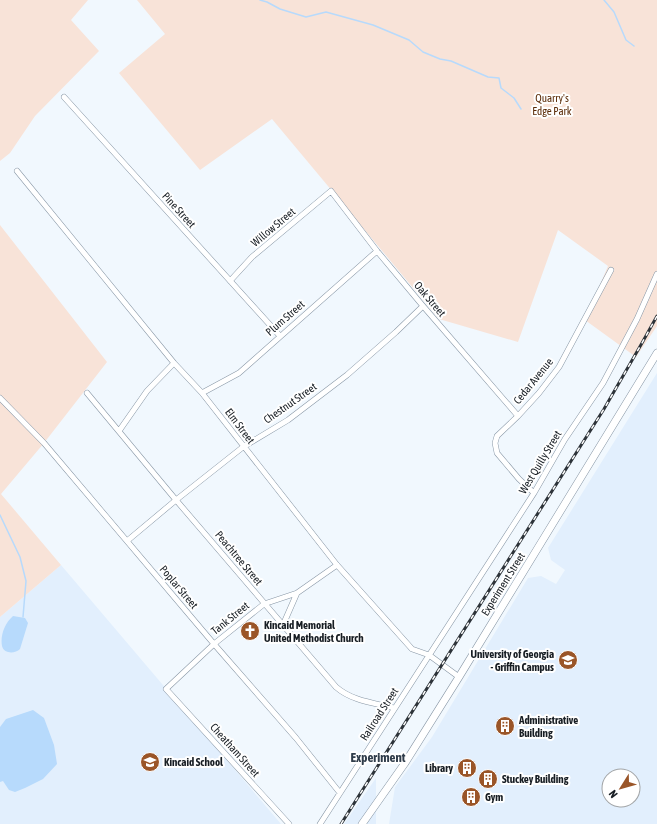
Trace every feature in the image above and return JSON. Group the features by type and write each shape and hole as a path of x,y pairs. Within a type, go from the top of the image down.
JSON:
{"main road":[{"name":"Experiment Street","path":"362,824 405,763 459,677 657,353"}],"street":[{"name":"Pine Street","path":"64,97 280,336"},
{"name":"Elm Street","path":"17,171 174,363 202,393 336,565 412,649 428,655 459,677"},
{"name":"Willow Street","path":"230,281 252,257 332,191"},
{"name":"Oak Street","path":"332,191 377,251 518,416"},
{"name":"Plum Street","path":"202,393 239,373 377,251"},
{"name":"Cedar Avenue","path":"534,493 497,453 495,443 497,436 539,393 559,367 611,270"},
{"name":"West Quilly Street","path":"428,655 534,493 565,439 603,383 637,319 657,274"},
{"name":"Chestnut Street","path":"127,541 243,447 288,420 347,375 423,306"},
{"path":"119,431 147,391 174,363"},
{"name":"Peachtree Street","path":"86,393 336,687 344,695 355,699 394,708"},
{"name":"Poplar Street","path":"0,398 44,443 214,644 296,738 340,793"},
{"name":"Tank Street","path":"166,689 214,644 264,604 297,593 336,565"},
{"path":"283,625 297,593"},
{"name":"Railroad Street","path":"320,824 428,655"},
{"name":"Cheatham Street","path":"166,689 289,824"}],"shaded area":[{"name":"University of Georgia - Griffin Campus","path":"657,373 657,824 389,824 395,787 432,737 528,578 541,576 556,584 565,570 551,560 548,548"},
{"path":"61,565 281,824 0,824 0,617"},
{"path":"376,778 376,824 344,824"}],"green space":[{"path":"0,0 88,0 71,20 99,51 35,116 10,153 0,161"},
{"name":"Quarry's Edge Park","path":"137,0 657,0 657,326 636,357 585,320 608,266 558,230 518,342 439,319 272,119 200,170 119,73 165,34"},
{"path":"0,225 107,362 44,443 1,494 61,565 0,617"}],"water":[{"path":"13,616 25,618 28,623 20,649 15,652 7,652 2,646 2,634 5,626"},
{"path":"33,710 44,718 54,745 57,764 43,779 15,792 9,790 3,781 0,782 0,727 6,719"}],"waterway":[{"path":"260,0 280,9 306,17 326,12 373,25 409,40 423,52 440,59 451,61 488,77 499,78 501,88 514,98 521,109"},
{"path":"604,0 614,12 626,40 634,46"},
{"path":"0,515 20,557 26,581 23,617"}],"railway":[{"path":"341,824 604,409 657,316"}],"place":[{"name":"Kincaid Memorial United Methodist Church","path":"250,631"},
{"name":"University of Georgia - Griffin Campus","path":"568,660"},
{"name":"Administrative Building","path":"505,726"},
{"name":"Kincaid School","path":"150,762"},
{"name":"Library","path":"467,768"},
{"name":"Stuckey Building","path":"488,779"},
{"name":"Gym","path":"471,797"}],"district":[{"name":"Experiment","path":"378,757"}]}
